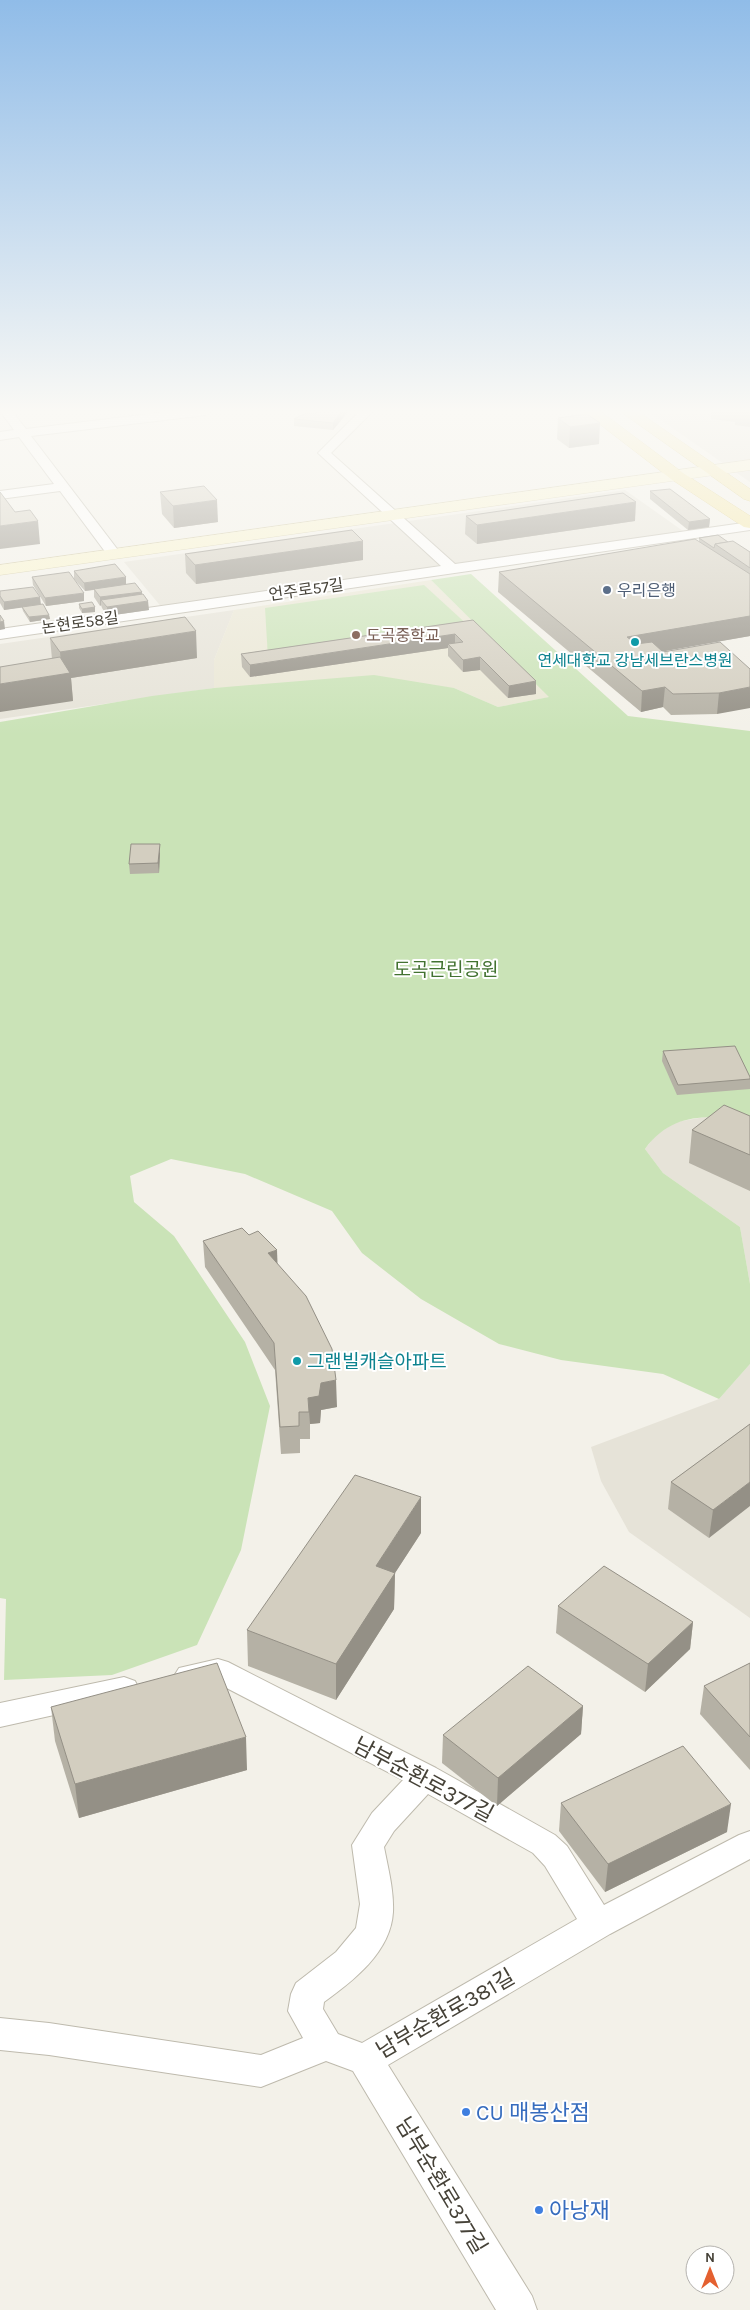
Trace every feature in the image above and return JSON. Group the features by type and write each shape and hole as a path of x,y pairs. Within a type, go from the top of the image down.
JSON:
{"main road":[{"path":"0,570 373,519"}],"street":[{"path":"87,519 114,554"},
{"path":"397,519 451,568"},
{"name":"언주로57길","path":"159,610 750,525"},
{"name":"논현로58길","path":"0,634 159,610"},
{"name":"남부순환로377길","path":"0,1715 218,1670 425,1777 544,1844 556,1856 598,1924"},
{"path":"0,2034 49,2039 261,2072 326,2045 305,2011 308,1994 332,1977 351,1959 370,1936 376,1921 374,1882 368,1845 383,1822 425,1777"},
{"name":"남부순환로381길","path":"326,2045 365,2060 598,1924 750,1844"},
{"name":"남부순환로377길","path":"365,2060 518,2310"}],"shaded area":[{"path":"425,519 666,519 683,531 163,609 124,562"},
{"name":"도곡중학교","path":"431,580 550,697 498,707 454,688 260,686 214,688 214,660 234,610"},
{"path":"234,610 214,660 214,688 0,719 0,644"},
{"path":"711,1116 750,1120 750,1284 740,1227 663,1173 645,1149 656,1135 676,1122"},
{"path":"750,1364 750,1618 629,1532 601,1481 591,1447 719,1399"}],"green space":[{"name":"도곡근린공원","path":"471,574 628,716 750,731 750,1120 706,1117 679,1122 667,1128 645,1149 663,1173 740,1227 750,1284 750,1364 719,1399 663,1374 561,1360 499,1344 421,1299 362,1253 332,1211 245,1174 171,1159 130,1176 134,1202 174,1236 245,1342 270,1406 241,1550 197,1645 112,1675 4,1680 6,1599 0,1598 0,722 152,696 214,688 374,675 454,688 498,707 549,697 431,580"},
{"path":"424,585 472,629 268,658 265,608"}],"building":[{"path":"0,519 36,519 38,521 0,526"},
{"path":"469,519 520,519 477,525"},
{"path":"685,519 710,519 689,522"},
{"path":"352,530 363,541 195,565 185,554"},
{"path":"718,535 728,542 715,544 714,548 699,538"},
{"name":"연세대학교 강남세브란스병원","path":"695,539 750,574 750,616 627,637 636,644 652,642 663,652 720,642 750,669 750,687 719,693 673,694 665,687 642,691 499,572"},
{"path":"733,541 750,552 750,568 715,544"},
{"path":"115,564 126,577 84,583 74,571"},
{"path":"69,572 84,593 45,598 32,577"},
{"path":"135,583 142,592 100,597 94,589"},
{"path":"33,587 40,597 4,602 0,596 0,591"},
{"path":"143,594 148,601 107,607 101,600"},
{"path":"92,602 95,607 82,609 79,604"},
{"path":"43,604 49,615 29,617 22,607"},
{"path":"185,617 196,631 60,652 50,638"},
{"path":"473,620 536,681 509,686 480,657 463,660 448,644 463,642 455,634 250,665 241,654"},
{"path":"60,657 70,673 0,684 0,667"},
{"path":"131,844 160,844 158,863 129,864"},
{"path":"735,1046 750,1079 678,1085 663,1051"},
{"path":"724,1105 750,1116 750,1155 692,1130"},
{"name":"그랜빌캐슬아파트","path":"242,1228 249,1235 258,1231 277,1250 268,1253 306,1296 332,1349 336,1380 321,1383 319,1396 308,1398 309,1412 299,1412 299,1426 280,1427 274,1343 203,1241"},
{"path":"750,1424 750,1482 713,1510 671,1482"},
{"path":"355,1475 421,1497 376,1566 395,1573 336,1664 247,1630"},
{"path":"604,1566 693,1622 648,1664 558,1606"},
{"path":"217,1663 246,1737 75,1784 51,1707"},
{"path":"750,1663 750,1737 704,1686"},
{"path":"528,1666 583,1706 498,1778 443,1735"},
{"path":"683,1746 731,1804 608,1864 561,1803"}],"place":[{"name":"우리은행","path":"607,590"},
{"name":"도곡중학교","path":"356,635"},
{"name":"연세대학교 강남세브란스병원","path":"635,642"},
{"name":"그랜빌캐슬아파트","path":"297,1361"},
{"name":"CU 매봉산점","path":"466,2112"},
{"name":"아낭재","path":"539,2210"}]}
